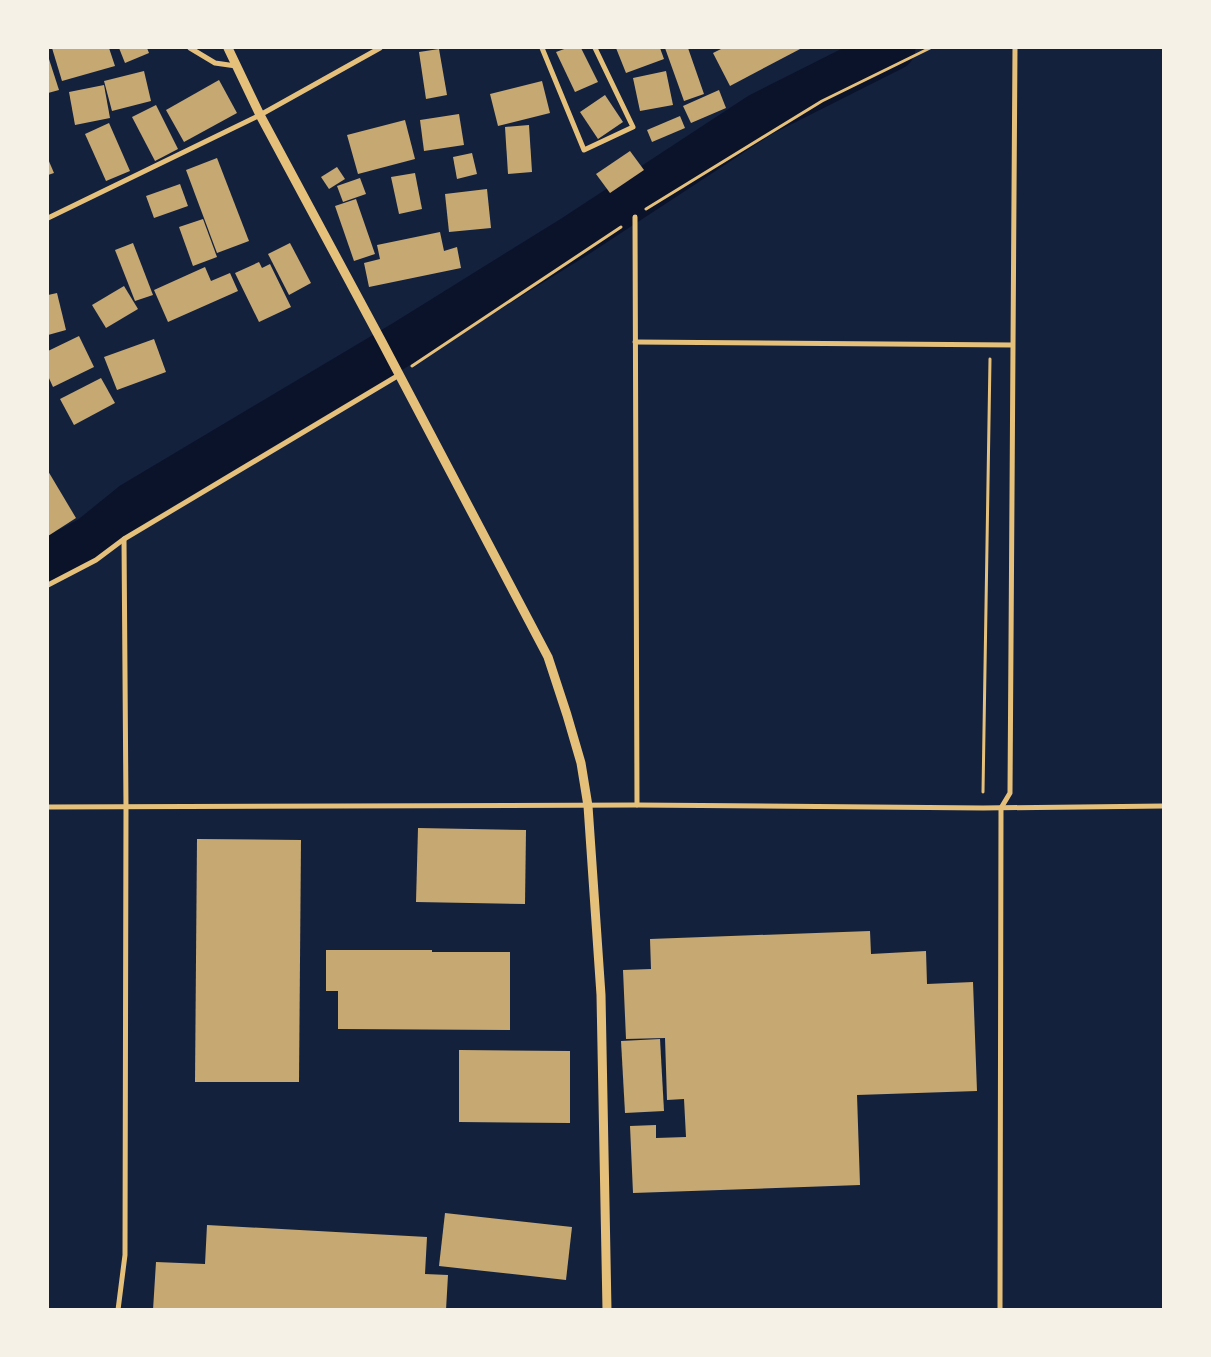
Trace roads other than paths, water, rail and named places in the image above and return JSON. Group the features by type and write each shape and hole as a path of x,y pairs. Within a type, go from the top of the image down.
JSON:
{"street":[{"path":"190,48 215,63 237,66"},
{"path":"228,48 260,115 548,657 567,715 581,763 588,806 601,995 607,1310"},
{"path":"48,218 260,115 380,48"},
{"path":"542,48 584,150 633,127 595,48"},
{"path":"1000,1310 1001,808 1010,793 1015,48"},
{"path":"635,217 637,805"},
{"path":"635,342 1012,345"},
{"path":"48,585 96,560 124,538 399,375"},
{"path":"118,1310 124,1254 126,808 124,538"},
{"path":"48,807 637,805 1001,808 1164,806"}],"waterway":[{"path":"48,561 91,538 133,504 405,342 574,237 760,115 893,48"}]}
